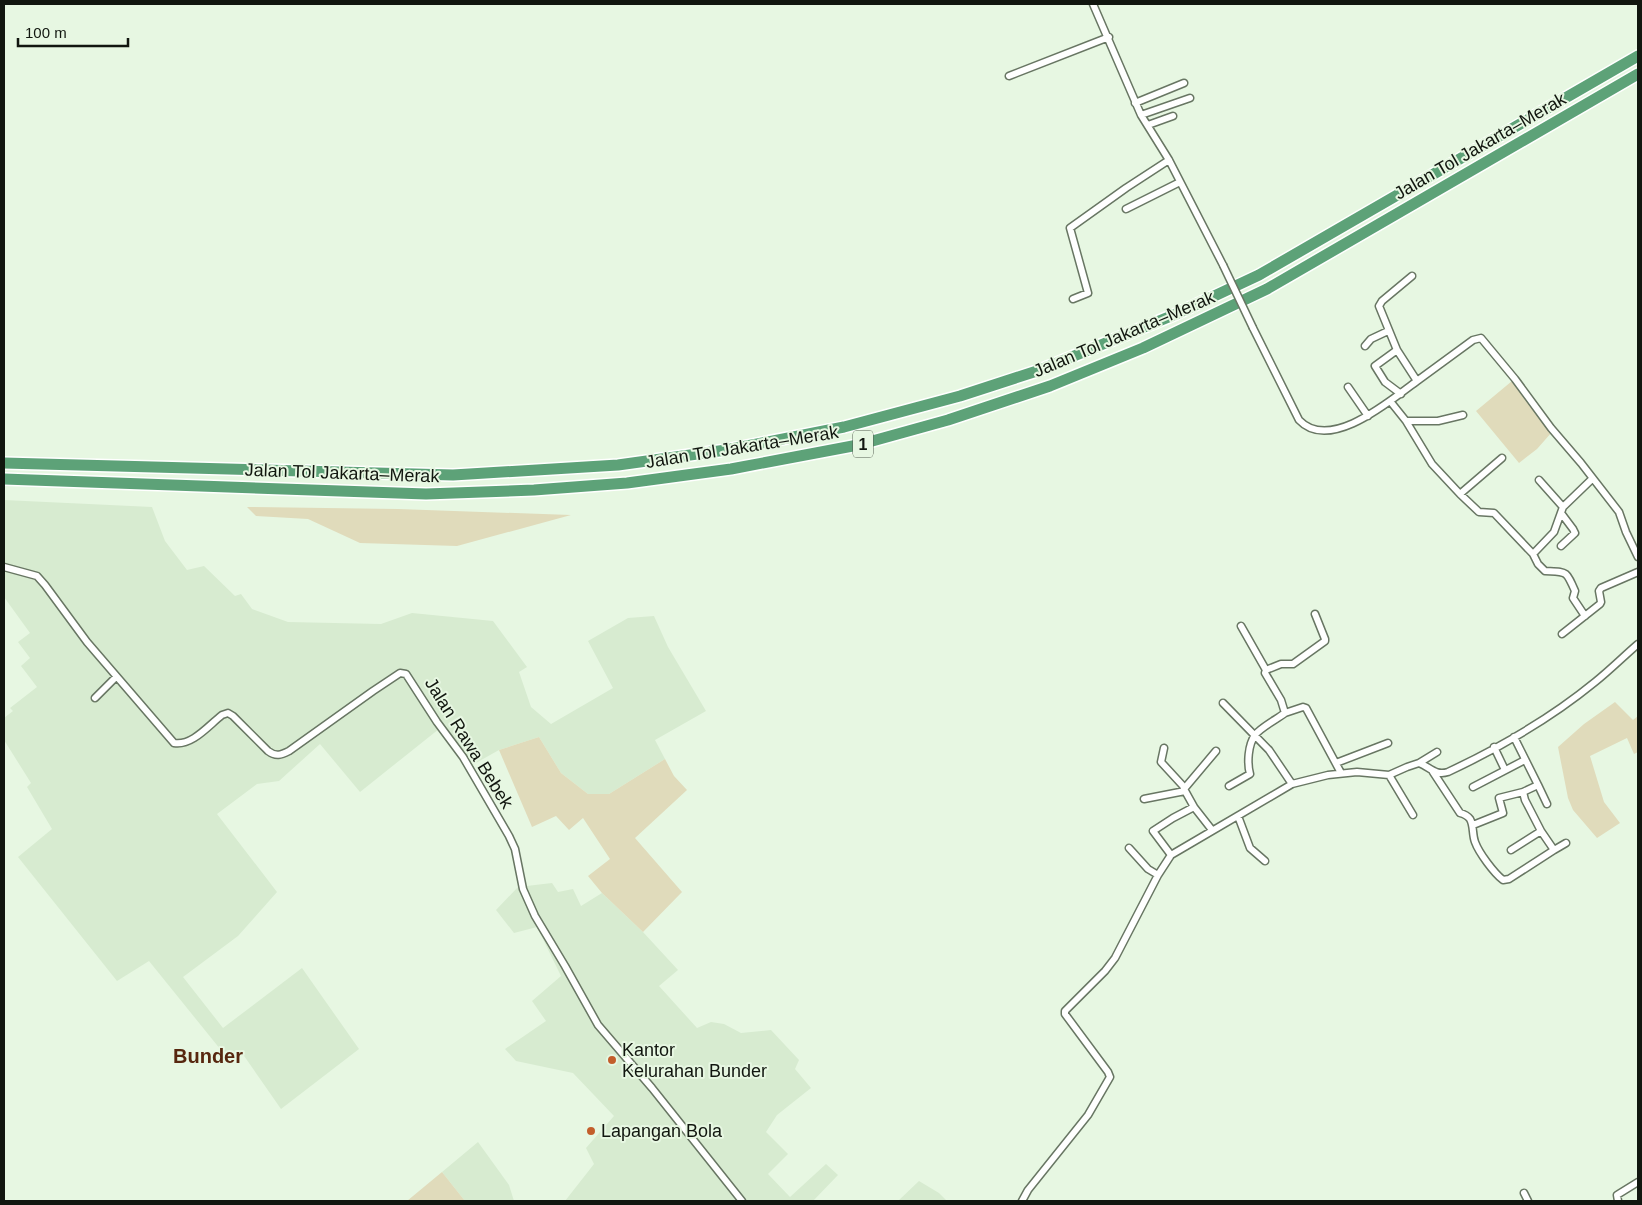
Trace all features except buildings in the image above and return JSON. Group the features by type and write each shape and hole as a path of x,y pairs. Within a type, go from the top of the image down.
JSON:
{"highway":[{"name":"Jalan Tol Jakarta–Merak","path":"4,463 453,475 618,465 726,450 844,427 960,396 1040,370 1192,306 1259,275 1638,56"},
{"name":"Jalan Tol Jakarta–Merak","path":"4,479 426,494 534,490 628,483 731,469 858,445 948,420 1050,386 1151,345 1267,289 1638,74"}],"street":[{"path":"1093,4 1141,115 1169,160 1299,420 1309,428 1317,430 1345,427 1368,416 1478,337 1481,338 1619,512 1626,532 1638,556"},
{"path":"1008,76 1109,38"},
{"path":"1136,103 1184,83"},
{"path":"1141,115 1190,98"},
{"path":"1148,125 1173,116"},
{"path":"1073,298 1088,293 1070,228 1169,160"},
{"path":"1126,209 1180,182"},
{"path":"1412,276 1380,303 1380,311 1397,350 1417,381"},
{"path":"1366,346 1371,339 1388,331"},
{"path":"1397,350 1375,366 1385,382 1400,394"},
{"path":"1348,387 1368,416"},
{"path":"1390,401 1406,421 1432,464 1460,494 1479,512 1495,514 1534,554 1538,564 1545,570 1562,571 1566,574 1575,591 1573,598 1585,616"},
{"path":"1406,421 1438,421 1463,415"},
{"path":"1460,494 1502,458"},
{"path":"1534,554 1554,532 1562,510 1592,479"},
{"path":"1539,480 1573,528 1574,533 1561,546"},
{"name":"Jalan Rawa Bebek","path":"4,567 37,576 87,642 174,743 188,742 222,715 228,713 274,756 281,755 400,673 406,674 437,722 463,757 509,836 515,849 524,894 534,916 565,966 598,1026 652,1088 742,1201"},
{"path":"1562,634 1602,603 1600,589 1638,572"},
{"path":"1266,670 1282,664 1293,664 1325,641 1316,614"},
{"path":"1241,626 1281,700 1284,714"},
{"path":"1419,763 1440,774 1448,772 1549,715 1593,683 1638,644"},
{"path":"95,698 116,677"},
{"path":"1222,703 1269,750 1292,784"},
{"path":"1228,786 1250,776 1248,759 1255,735 1284,714 1303,707 1306,708 1341,773"},
{"path":"1514,736 1547,804"},
{"path":"1336,763 1388,743"},
{"path":"1494,747 1505,770"},
{"path":"1164,748 1161,762 1185,789 1194,807 1212,830"},
{"path":"1144,799 1185,789 1216,751"},
{"path":"1022,1201 1088,1115 1110,1077 1065,1014 1066,1010 1106,971 1115,958 1158,875 1171,855 1292,784 1318,776 1341,773 1357,772 1389,775 1419,763 1437,752"},
{"path":"1473,787 1525,760"},
{"path":"1432,771 1460,813 1467,816 1472,825 1474,840 1477,846 1503,880 1508,879 1566,842"},
{"path":"1389,775 1413,815"},
{"path":"1472,825 1503,813 1499,798 1523,792 1538,785"},
{"path":"1523,792 1525,800 1541,831 1554,850"},
{"path":"1171,855 1153,831 1194,807"},
{"path":"1238,816 1250,848 1265,861"},
{"path":"1511,850 1541,831"},
{"path":"1130,848 1148,869 1158,875"},
{"path":"1618,1201 1617,1195 1638,1182"},
{"path":"1524,1193 1528,1201"}],"shaded area":[{"path":"1512,381 1552,432 1537,449 1519,463 1476,411"},
{"path":"4,500 152,507 165,541 187,570 204,566 235,596 241,594 252,609 288,622 381,624 412,613 493,621 527,667 519,672 531,707 551,724 613,688 588,641 628,618 654,616 668,647 706,711 655,740 665,759 609,794 588,794 561,773 539,737 499,750 467,768 439,729 360,792 320,744 279,781 257,784 217,814 277,892 238,936 183,977 223,1028 302,968 359,1049 281,1109 242,1053 229,1060 149,961 117,981 18,857 52,829 27,787 31,783 4,740 4,718 13,711 10,708 37,687 21,666 30,658 18,642 30,633 4,597"},
{"path":"247,507 398,509 571,515 457,546 360,543 308,519 256,516"},
{"path":"1615,702 1633,720 1638,716 1638,752 1634,754 1627,738 1590,756 1604,802 1620,823 1597,838 1573,810 1568,798 1558,747 1584,724"},
{"path":"539,737 561,773 588,794 609,794 665,759 674,776 687,790 635,838 682,892 643,932 602,893 588,876 610,859 583,818 569,830 556,816 532,827 499,750"},
{"path":"552,883 558,892 573,889 581,906 602,893 643,932 678,970 659,986 697,1028 711,1022 724,1024 741,1033 771,1030 799,1060 795,1069 811,1088 777,1115 766,1132 788,1154 768,1174 790,1197 826,1164 838,1175 813,1201 565,1201 594,1164 586,1148 614,1116 573,1073 516,1061 505,1049 546,1021 532,1001 561,976 537,927 514,933 496,910 518,887"},
{"path":"478,1142 509,1185 514,1201 465,1201 442,1172"},
{"path":"442,1172 465,1201 407,1201"},
{"path":"919,1181 939,1193 947,1201 898,1201"}],"place":[{"name":"Kantor Kelurahan Bunder","path":"612,1060"},
{"name":"Lapangan Bola","path":"591,1131"}],"district":[{"name":"Bunder","path":"208,1056"}]}
